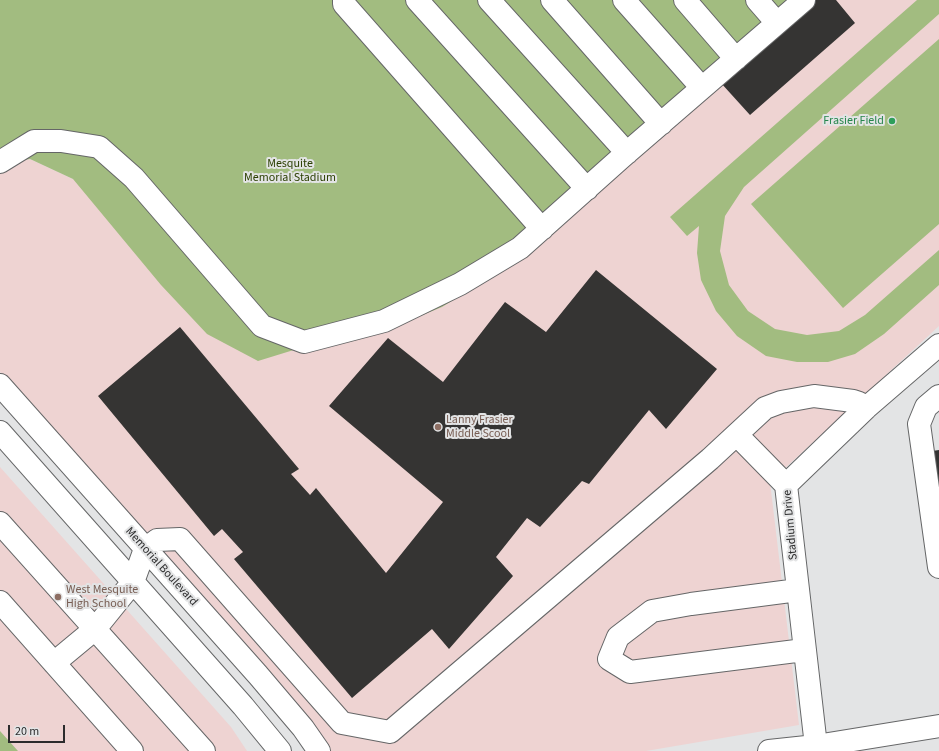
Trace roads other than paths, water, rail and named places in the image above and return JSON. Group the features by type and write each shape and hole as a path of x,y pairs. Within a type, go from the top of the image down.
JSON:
{"street":[{"path":"344,0 344,4 542,229"},
{"path":"417,0 587,189"},
{"path":"488,0 627,153"},
{"path":"552,0 661,124"},
{"path":"624,0 702,88"},
{"path":"685,0 736,59"},
{"path":"757,0 777,23"},
{"path":"0,162 34,141 61,141 99,147 134,178 262,326 304,342 384,321 467,280 520,248 804,0"},
{"name":"Stadium Drive","path":"818,748 804,650 786,485 866,408 939,345"},
{"name":"Memorial Boulevard","path":"0,385 258,675 303,728 319,751"},
{"path":"54,663 95,629 134,582 145,549 157,540 180,538 342,723 390,732 737,435 765,408 781,402 814,396 854,401 866,408"},
{"path":"939,396 926,407 919,424 939,567"},
{"path":"0,432 243,706 280,751"},
{"path":"737,435 786,485"},
{"path":"0,523 204,751"},
{"path":"798,590 691,604 652,611 618,638 609,659 630,672 804,650"},
{"path":"0,602 132,751"},
{"path":"769,751 818,748 939,726"}],"place":[{"name":"Frasier Field","path":"892,121"},
{"name":"Lanny Frasier Middle Scool","path":"438,427"},
{"name":"West Mesquite High School","path":"58,597"}],"park label":[{"name":"Mesquite Memorial Stadium","path":"290,171"}]}
